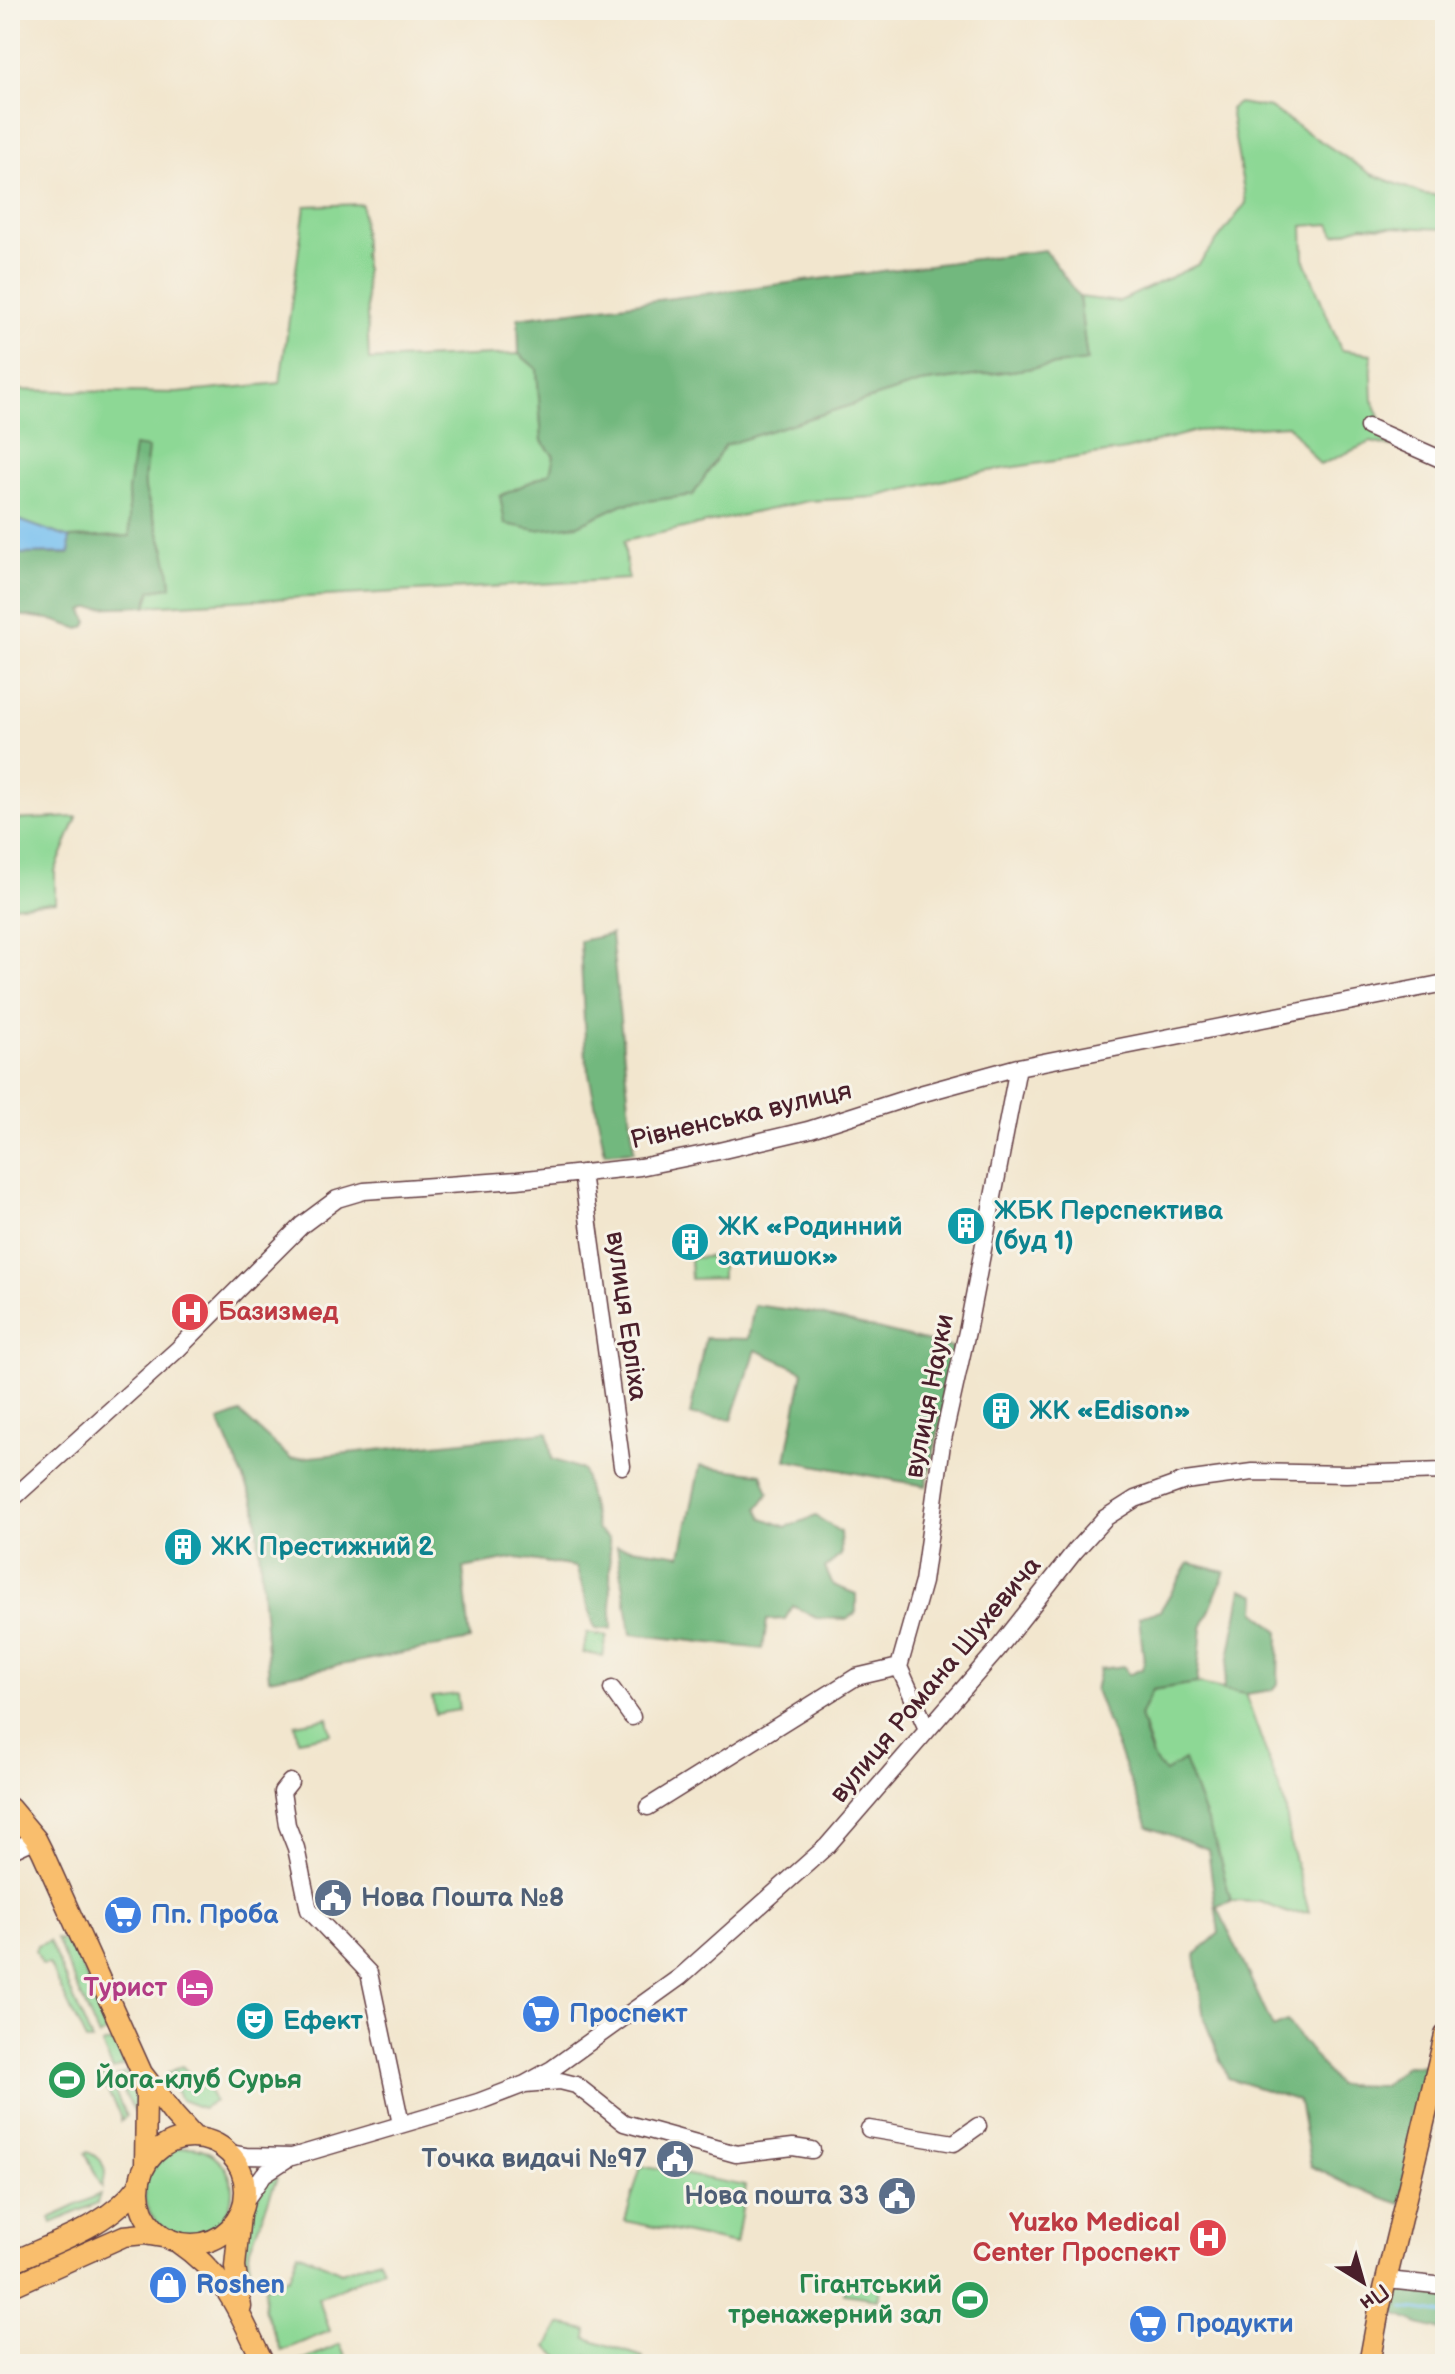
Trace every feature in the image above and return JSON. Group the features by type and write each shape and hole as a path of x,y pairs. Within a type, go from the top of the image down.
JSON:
{"main road":[{"path":"10,1808 36,1839 142,2073 195,2138"},
{"path":"1369,2364 1445,2035"},
{"path":"142,2073 146,2096 139,2199 146,2218 212,2270 243,2314 264,2364"},
{"path":"10,2263 115,2211 158,2150 166,2144 195,2138 206,2140 226,2152 244,2179 235,2267 243,2314"},
{"path":"10,2287 95,2247 132,2234 194,2244 216,2238 234,2223 242,2207"}],"street":[{"path":"1368,427 1445,461"},
{"name":"Рівненська вулиця","path":"10,1501 178,1349 302,1225 337,1199 364,1191 640,1167 808,1130 1018,1067 1445,983"},
{"name":"вулиця Науки","path":"899,1667 923,1582 942,1444 1018,1067"},
{"name":"вулиця Ерліха","path":"582,1173 622,1466"},
{"name":"вулиця Романа Шухевича","path":"525,2084 552,2069 680,1977 827,1846 997,1650 1105,1518 1135,1499 1185,1481 1252,1472 1346,1474 1445,1471"},
{"path":"648,1807 856,1677 899,1667 927,1729"},
{"path":"612,1689 632,1717"},
{"path":"290,1782 282,1792 283,1803 309,1910 369,1973 401,2124"},
{"path":"10,1851 36,1839"},
{"path":"242,2207 264,2174 292,2157 478,2102 525,2084 560,2081 576,2085 624,2123 736,2154 793,2147 812,2150"},
{"path":"869,2129 954,2143 978,2126"},
{"path":"226,2152 246,2156 292,2157"},
{"path":"1387,2280 1445,2286"}],"green space":[{"path":"1238,103 1270,108 1371,174 1423,194 1445,196 1445,229 1362,226 1335,235 1330,224 1303,226 1304,258 1341,350 1371,354 1373,400 1392,447 1371,442 1320,465 1288,425 1196,431 1126,450 969,474 875,497 808,501 624,541 628,579 146,606 151,590 171,587 165,550 145,490 128,491 130,536 69,538 10,517 10,390 177,393 280,383 305,206 362,204 369,360 519,354 537,369 542,441 554,456 551,473 500,496 578,525 623,504 693,495 725,445 920,383 1087,361 1079,297 1118,302 1199,264 1246,203 1230,109"},
{"path":"1045,250 1079,297 1087,361 920,383 725,445 693,495 623,504 578,525 536,530 505,524 500,496 550,473 554,456 542,441 537,369 519,354 518,318"},
{"path":"134,446 148,448 145,488 165,551 171,587 151,590 146,606 88,608 83,611 88,622 80,629 49,619 10,614 10,554 69,554 69,538 130,536 128,491"},
{"path":"77,817 55,871 55,902 10,906 10,820"},
{"path":"611,934 634,1151 605,1153 586,1059 580,941"},
{"path":"722,1256 722,1278 691,1279 690,1258"},
{"path":"754,1305 813,1313 957,1349 926,1486 786,1460 803,1371 756,1350 732,1419 690,1415 705,1338 748,1339"},
{"path":"240,1413 291,1459 548,1432 552,1459 583,1470 597,1530 609,1539 612,1629 595,1629 576,1567 517,1558 463,1568 470,1640 269,1679 256,1507 219,1421"},
{"path":"700,1466 762,1474 769,1493 758,1508 763,1518 786,1527 816,1516 840,1532 841,1555 825,1568 833,1585 856,1594 856,1612 848,1619 816,1618 793,1606 785,1619 767,1620 763,1649 631,1634 617,1546 681,1555"},
{"path":"1189,1563 1225,1572 1202,1628 1197,1683 1152,1690 1140,1716 1149,1747 1155,1761 1165,1772 1184,1760 1217,1848 1231,1901 1217,1906 1273,2028 1287,2022 1337,2085 1383,2086 1406,2065 1433,2066 1401,2204 1353,2187 1311,2166 1299,2101 1228,2078 1204,2019 1195,1955 1219,1933 1208,1849 1148,1827 1095,1690 1100,1669 1124,1666 1128,1675 1142,1669 1139,1617 1160,1611"},
{"path":"1242,1589 1257,1595 1256,1611 1279,1632 1278,1684 1273,1690 1245,1694 1223,1690"},
{"path":"587,1633 607,1636 603,1656 583,1653"},
{"path":"1197,1683 1245,1694 1285,1805 1291,1846 1309,1912 1288,1913 1261,1902 1231,1901 1217,1848 1184,1761 1165,1773 1156,1766 1140,1716 1152,1690"},
{"path":"457,1694 459,1710 435,1714 432,1697"},
{"path":"328,1718 331,1734 298,1740 295,1724"},
{"path":"56,1939 67,1941 72,1946 108,2025 106,2032 99,2037"},
{"path":"49,1941 92,2041 86,2041 49,1964 42,1965 35,1951 37,1946"},
{"path":"110,2042 116,2045 125,2065 113,2070 102,2045"},
{"path":"182,2066 199,2083 205,2082 214,2101 202,2108 181,2100 168,2073"},
{"path":"127,2072 135,2095 137,2117 116,2077"},
{"path":"107,2074 126,2116 121,2121 100,2077"},
{"path":"179,2147 197,2147 213,2154 225,2166 232,2182 232,2200 225,2216 213,2228 197,2235 179,2235 163,2228 151,2216 144,2200 144,2182 151,2166 163,2154"},
{"path":"85,2153 100,2159 106,2172 102,2187"},
{"path":"641,2166 746,2186 736,2244 625,2221"},
{"path":"268,2173 277,2178 248,2253 251,2275 243,2281 237,2251"},
{"path":"100,2194 97,2203 52,2223 50,2218"},
{"path":"298,2252 341,2272 379,2259 383,2269 318,2298 330,2331 281,2351 264,2309 265,2287 289,2277"},
{"path":"848,2277 881,2282 878,2299 844,2294"},
{"path":"1401,2289 1445,2292 1445,2331 1395,2314"},
{"path":"560,2324 587,2330 586,2338 643,2357 641,2364 609,2364 587,2356 582,2364 558,2356 547,2347"},
{"path":"340,2344 349,2364 294,2364"}],"water":[{"path":"10,517 69,538 70,553 10,554"}],"waterway":[{"path":"1404,2308 1445,2314"}],"place":[{"name":"ЖБК Перспектива (буд 1)","path":"966,1226"},
{"name":"ЖК «Родинний затишок»","path":"690,1242"},
{"name":"Базизмед","path":"190,1312"},
{"name":"ЖК «Edison»","path":"1001,1411"},
{"name":"ЖК Престижний 2","path":"183,1547"},
{"name":"Нова Пошта №8","path":"333,1898"},
{"name":"Пп. Проба","path":"123,1915"},
{"name":"Турист","path":"195,1988"},
{"name":"Проспект","path":"541,2014"},
{"name":"Ефект","path":"255,2021"},
{"name":"Йога-клуб Сурья","path":"67,2080"},
{"name":"Точка видачі №97","path":"675,2159"},
{"name":"Нова пошта 33","path":"897,2196"},
{"name":"Yuzko Medical Center Проспект","path":"1208,2238"},
{"name":"Roshen","path":"168,2285"},
{"name":"Гігантський тренажерний зал","path":"970,2300"},
{"name":"Продукти","path":"1148,2324"}]}
